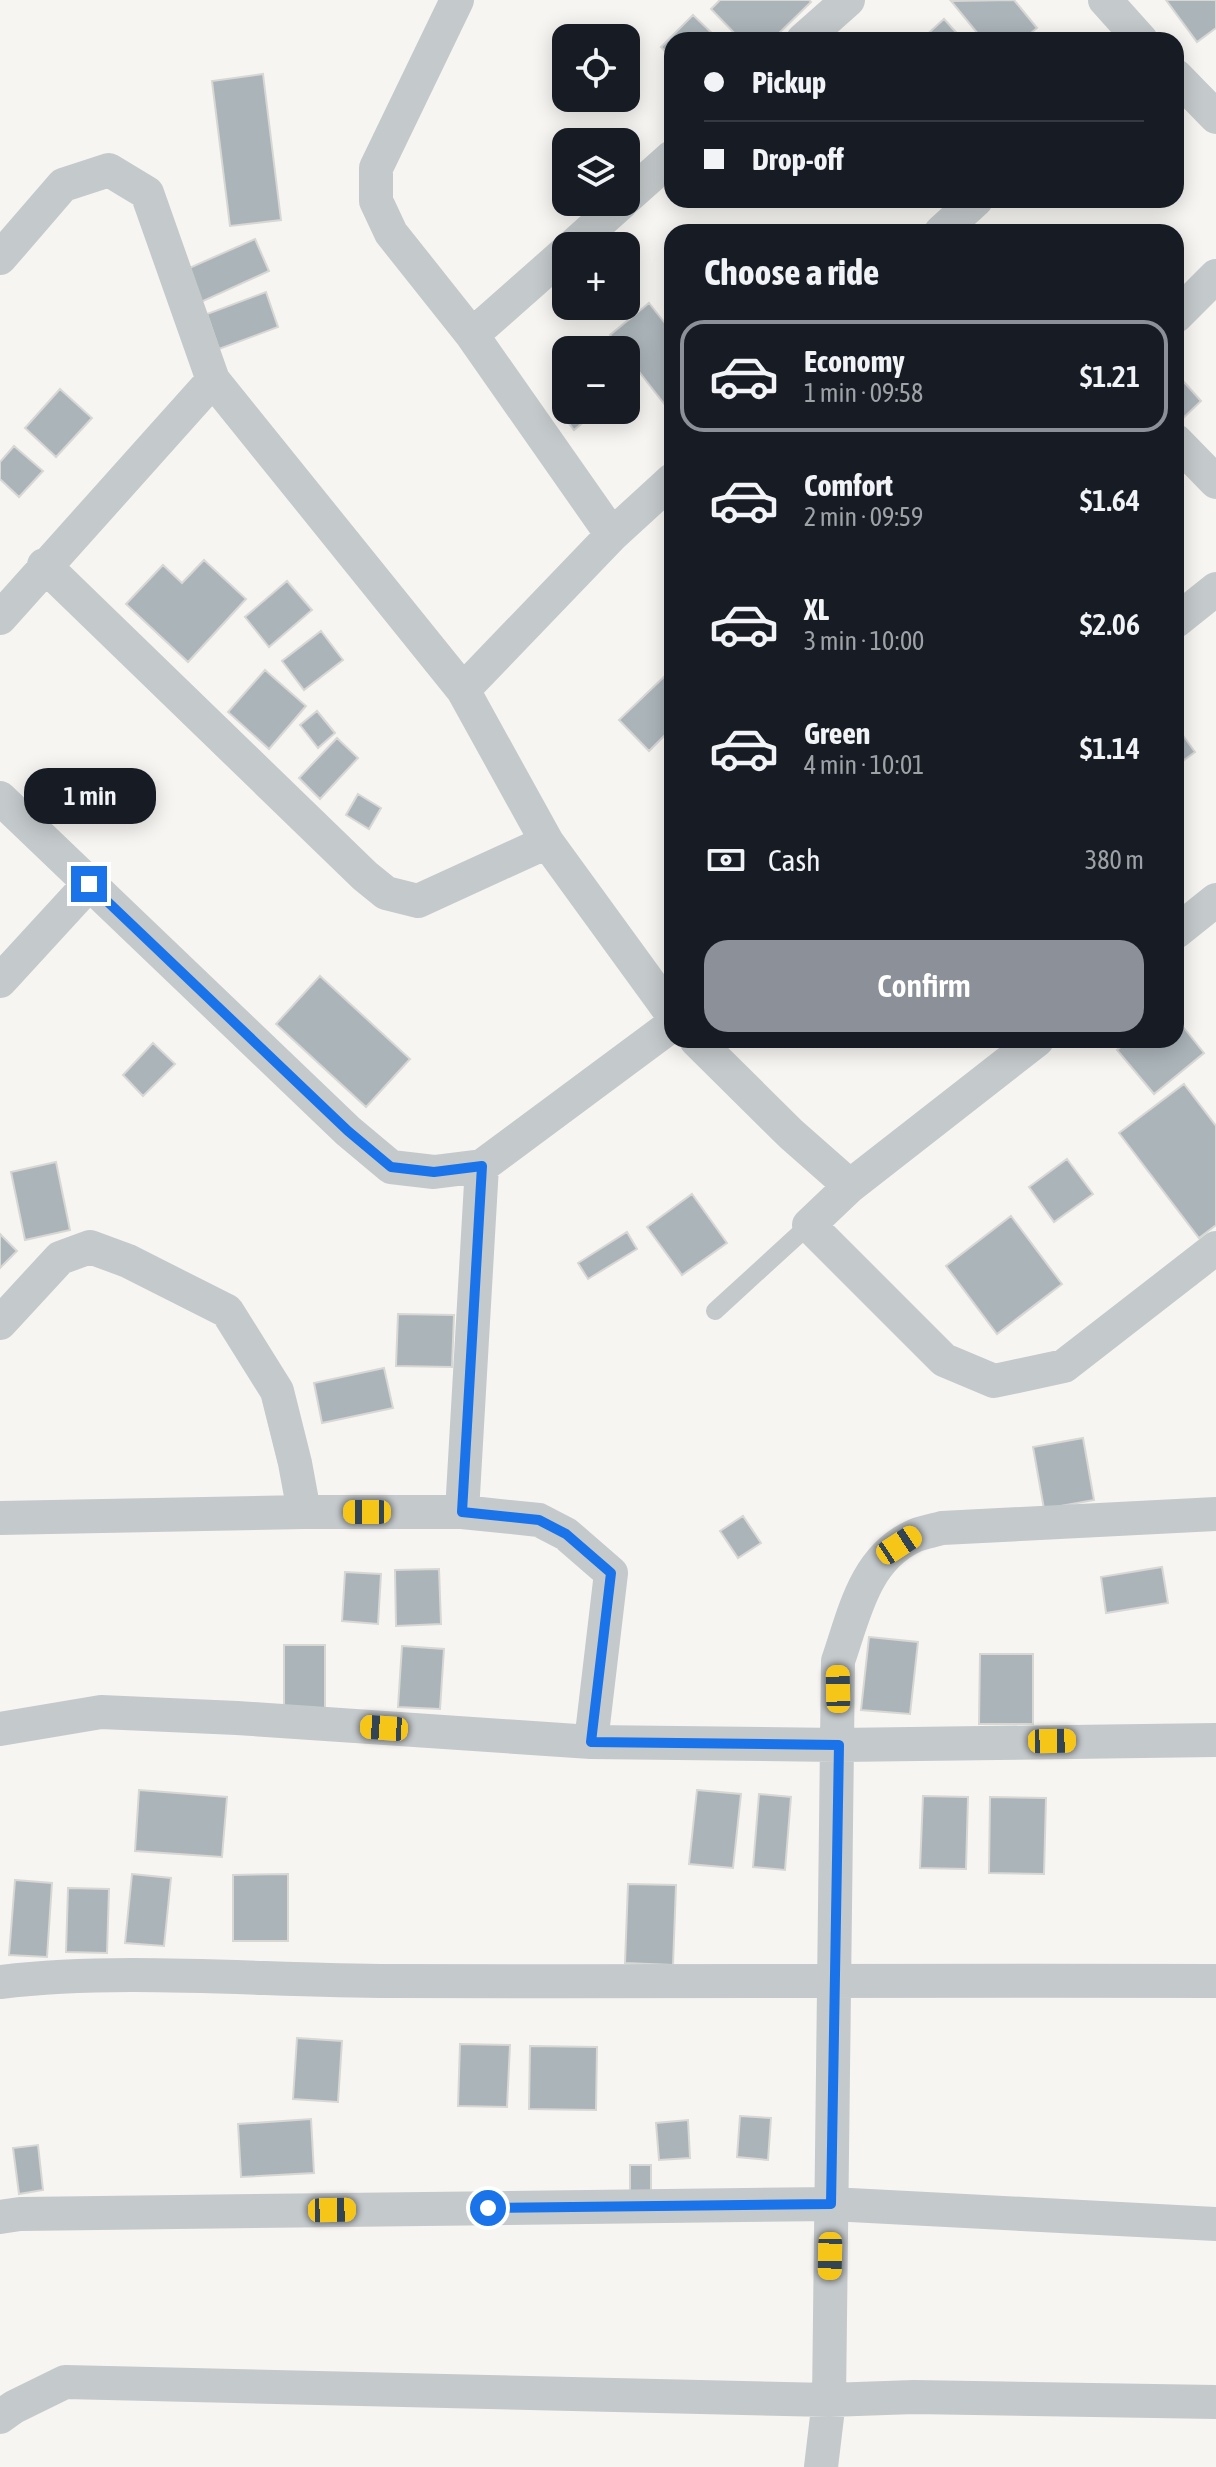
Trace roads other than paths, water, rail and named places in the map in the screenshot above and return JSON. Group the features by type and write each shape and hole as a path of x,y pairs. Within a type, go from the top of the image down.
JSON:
{"street":[{"path":"457,0 376,168 376,201 391,233 472,335 612,535"},
{"path":"812,32 848,0"},
{"path":"1105,0 1134,32"},
{"path":"1184,84 1216,117"},
{"path":"640,186 664,164"},
{"path":"0,258 63,185 109,170 147,193 213,380 463,690 547,842 664,1003"},
{"path":"950,224 967,208"},
{"path":"589,232 606,216"},
{"path":"472,335 552,264"},
{"path":"1184,308 1216,276"},
{"path":"0,618 44,565 213,380"},
{"path":"1184,449 1216,482"},
{"path":"463,690 612,535 664,487"},
{"path":"44,565 386,893 418,901 547,842"},
{"path":"1184,615 1216,589"},
{"path":"0,798 348,1131 391,1167 434,1172 482,1166 664,1031"},
{"path":"0,981 89,884"},
{"path":"1184,926 1216,900"},
{"path":"704,1048 791,1134 850,1186"},
{"path":"1027,1048 850,1186 809,1225 944,1360 994,1381 1064,1366 1216,1248"},
{"path":"462,1512 482,1166"},
{"path":"0,1323 60,1258 90,1247 128,1261 227,1311 277,1391 304,1512"},
{"path":"0,1518 462,1512 539,1520 566,1534 611,1573 591,1742"},
{"path":"821,2467 829,2400 838,1661 862,1592 871,1572 886,1554 912,1536 942,1528 1216,1514"},
{"path":"0,1729 101,1712 591,1742 839,1745 1216,1740"},
{"path":"0,1982 56,1975 388,1981 1216,1981"},
{"path":"0,2217 20,2214 831,2204 1216,2224"},
{"path":"0,2417 65,2382 829,2400 914,2397 1216,2402"}],"lane":[{"path":"715,1311 809,1225"}]}
